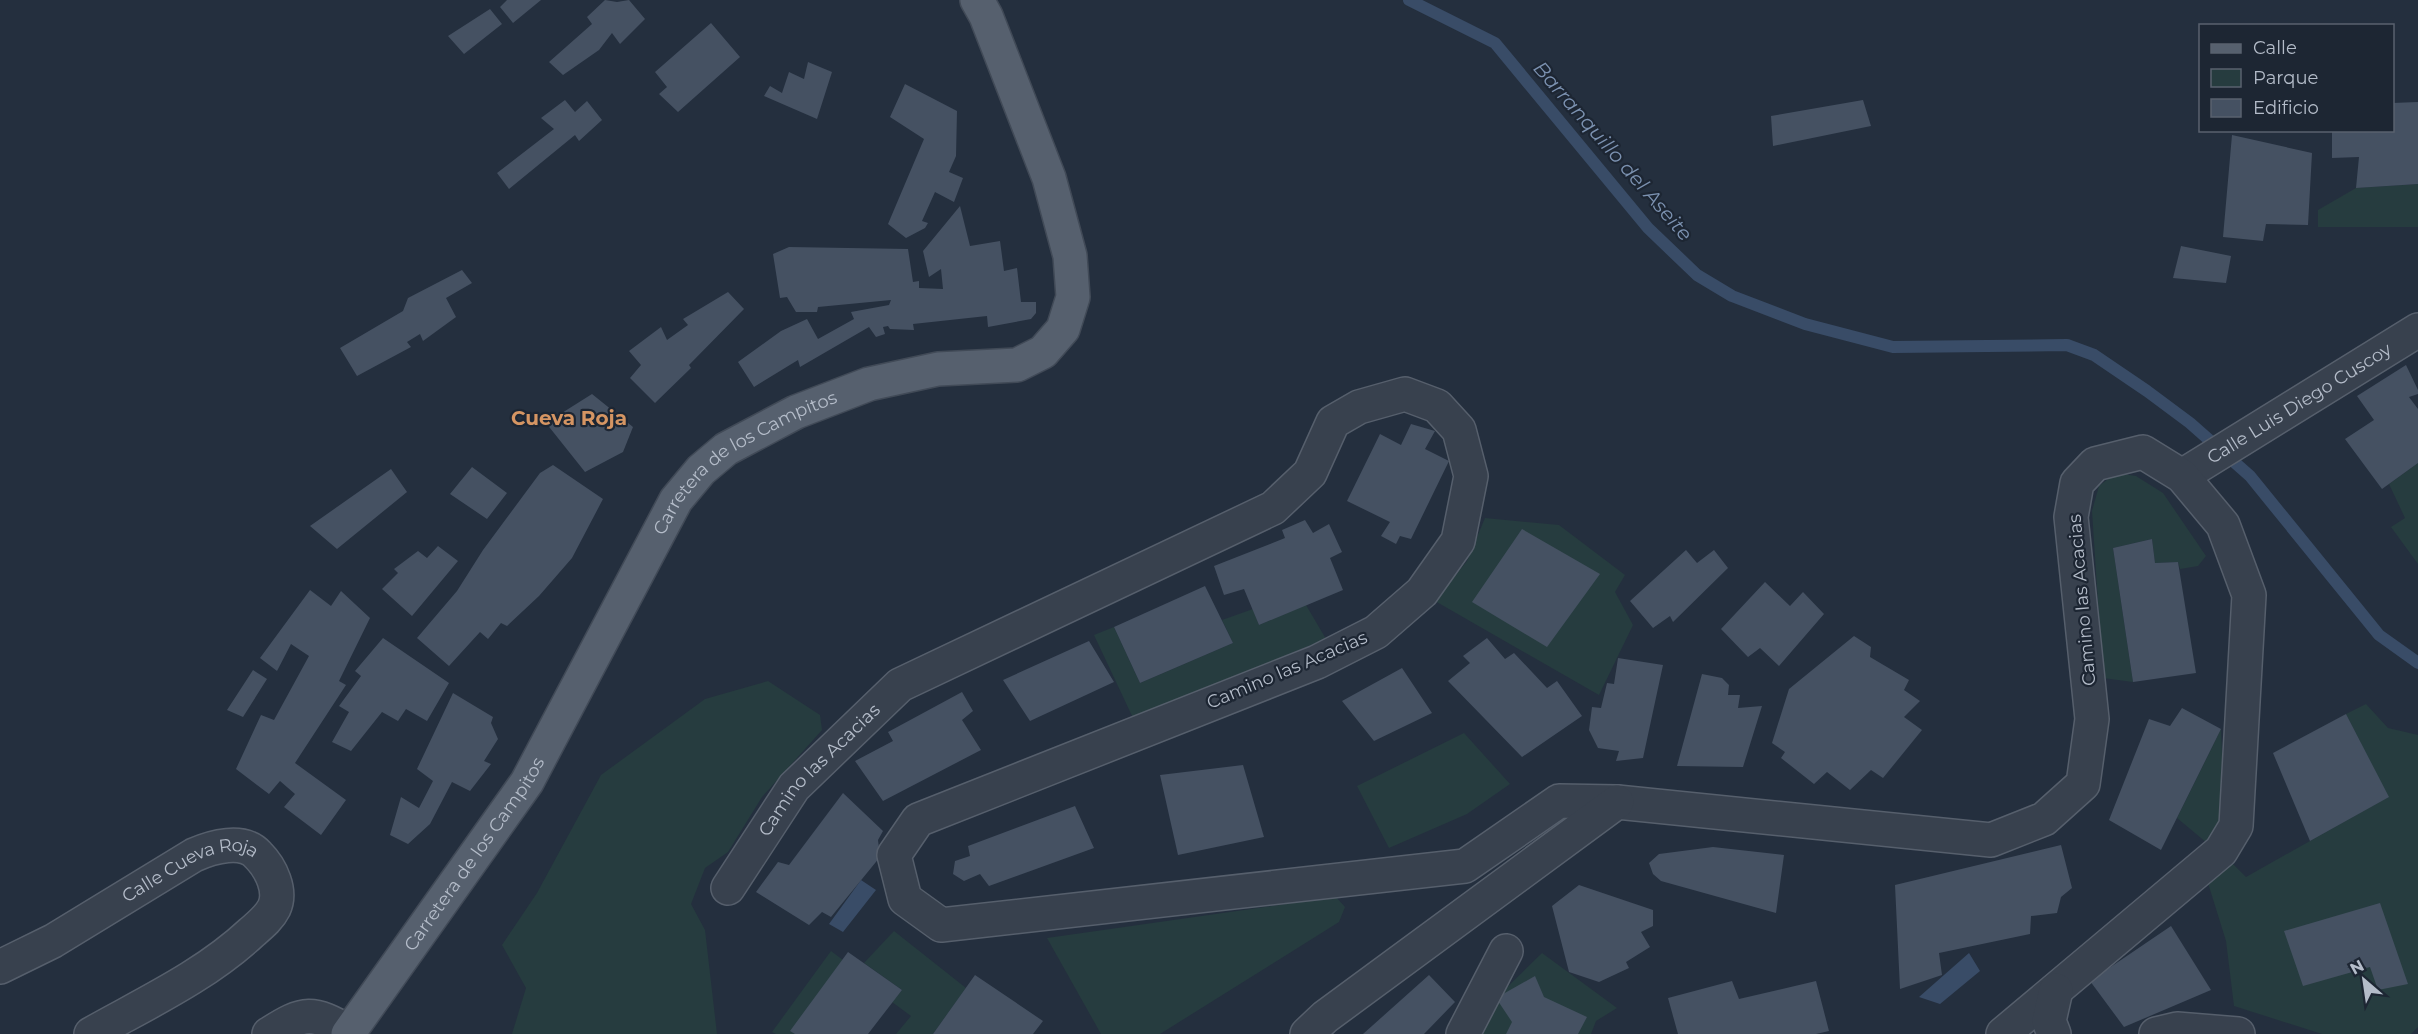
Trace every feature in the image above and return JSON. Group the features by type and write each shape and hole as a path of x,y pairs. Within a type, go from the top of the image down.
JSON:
{"main road":[{"name":"Carretera de los Campitos","path":"348,1033 527,782 676,500 701,470 726,449 796,412 869,384 938,369 1017,365 1043,352 1064,330 1072,297 1071,256 1049,178 986,16 977,0"}],"street":[{"name":"Calle Luis Diego Cuscoy","path":"2182,476 2418,330"},
{"name":"Camino las Acacias","path":"728,888 794,787 900,685 1273,508 1310,472 1333,422 1359,407 1405,394 1437,406 1459,430 1471,476 1458,541 1422,592 1376,632 1317,662 918,820 894,855 905,899 942,925 1465,866 1559,801 1617,802 1991,840 2044,819 2083,784 2092,719 2071,517 2077,483 2095,464 2143,452 2182,476 2223,525 2249,595 2236,826 2221,851 2003,1034"},
{"path":"1307,1034 1324,1017 1617,802"},
{"name":"Calle Cueva Roja","path":"0,967 53,941 194,855 210,848 241,846 254,850 267,864 276,888 275,906 268,918 235,948 192,978 91,1034"},
{"path":"1463,1034 1506,951"},
{"path":"2054,1034 2049,1021 2056,990"},
{"path":"268,1034 292,1019 315,1016 325,1018 348,1033"},
{"path":"2156,1034 2177,1029 2238,1034"}],"green space":[{"path":"2418,184 2418,227 2318,227 2318,210 2356,188"},
{"path":"2418,463 2418,564 2391,527 2405,518 2389,484"},
{"path":"2116,473 2136,476 2163,493 2206,556 2198,566 2180,569 2178,562 2155,563 2152,539 2113,548 2133,682 2103,678 2092,511 2099,486"},
{"path":"1485,518 1559,525 1625,575 1615,592 1633,625 1599,695 1435,601 1467,561"},
{"path":"1306,605 1326,639 1133,718 1094,635 1114,627 1140,683 1233,643 1222,620 1253,609 1259,625"},
{"path":"768,681 820,715 822,730 762,797 728,852 705,868 691,904 705,930 717,1034 512,1034 526,988 502,945 537,893 601,775 705,699"},
{"path":"2366,704 2388,728 2418,735 2418,1027 2411,1034 2322,1034 2234,1006 2226,941 2208,883 2231,862 2246,877 2388,797 2346,714"},
{"path":"2221,729 2225,826 2207,843 2177,818"},
{"path":"1464,733 1510,784 1467,814 1389,848 1357,786"},
{"path":"1336,897 1345,907 1339,922 1160,1034 1101,1034 1047,938"},
{"path":"894,931 966,988 933,1034 896,1034 911,1016 892,1002 902,990 864,963"},
{"path":"831,951 843,960 795,1034 772,1032"},
{"path":"1542,953 1617,1008 1596,1021 1591,1034 1479,1034 1496,998"}],"water":[{"path":"861,880 876,890 843,932 829,924"},
{"path":"1969,953 1980,971 1940,1004 1919,997"}],"building":[{"path":"507,0 541,0 513,23 500,7"},
{"path":"605,0 617,2 629,0 645,19 620,44 612,33 599,50 563,75 549,62 592,24 587,17"},
{"path":"490,9 502,24 464,54 448,36"},
{"path":"711,23 740,57 678,112 659,94 667,87 655,72"},
{"path":"808,62 832,72 817,119 764,96 770,86 782,93 789,72 804,79"},
{"path":"905,84 957,111 956,156 949,172 963,178 954,202 935,192 922,221 928,223 925,228 906,238 888,224 924,139 890,117"},
{"path":"565,100 575,112 587,101 602,120 579,141 575,135 509,189 497,173 554,129 541,118"},
{"path":"1863,100 1871,126 1773,146 1771,116"},
{"path":"2418,102 2418,184 2356,188 2359,157 2332,158 2332,132 2394,132 2394,103"},
{"path":"2232,135 2312,153 2308,225 2266,224 2263,241 2223,237"},
{"path":"960,206 970,246 1000,241 1004,271 1017,268 1021,302 1036,302 1036,313 1031,319 988,327 987,316 913,324 914,330 890,329 888,326 883,327 885,334 876,337 869,327 800,367 798,360 754,387 738,362 781,331 807,319 818,339 854,319 851,312 889,305 891,300 818,307 817,312 796,312 787,297 780,298 773,254 789,247 908,249 913,282 919,281 919,288 943,289 941,269 929,277 923,251"},
{"path":"2181,246 2231,256 2226,283 2173,278"},
{"path":"462,270 472,283 446,298 456,317 423,341 420,334 407,342 411,347 357,376 340,348 403,311 408,298"},
{"path":"728,292 744,309 689,365 691,368 655,403 630,378 641,365 629,351 661,327 667,340 688,325 683,319"},
{"path":"2406,365 2418,390 2418,394 2409,397 2418,409 2418,463 2382,489 2345,439 2374,420 2357,396"},
{"path":"592,394 633,427 623,452 585,472 546,423"},
{"path":"1411,424 1435,431 1425,449 1449,461 1411,539 1400,536 1396,544 1381,536 1390,522 1347,501 1380,434 1401,445"},
{"path":"553,465 603,499 572,558 539,596 507,626 501,623 488,639 480,632 449,666 417,638 457,591 483,550 540,473"},
{"path":"472,467 507,493 487,519 450,494"},
{"path":"391,469 407,492 337,549 310,526"},
{"path":"1305,520 1313,533 1329,524 1342,552 1330,558 1343,590 1259,625 1244,589 1224,595 1214,566 1285,538 1282,530"},
{"path":"1522,529 1600,574 1547,647 1472,602"},
{"path":"2152,539 2155,563 2178,562 2196,673 2133,682 2113,548"},
{"path":"438,546 458,561 412,616 382,589 398,573 394,569 418,551 427,558"},
{"path":"1686,550 1697,563 1714,550 1728,568 1673,622 1670,616 1653,628 1630,601"},
{"path":"1765,582 1790,606 1803,592 1824,614 1779,666 1760,648 1748,657 1721,629"},
{"path":"1205,586 1233,643 1140,683 1114,627"},
{"path":"310,590 331,606 341,591 370,618 339,681 346,685 295,763 346,800 321,835 284,807 295,794 280,781 269,794 236,769 261,715 274,720 309,656 291,644 277,671 260,658"},
{"path":"1854,636 1871,647 1870,657 1909,680 1904,690 1920,701 1904,717 1922,730 1883,778 1871,770 1850,790 1827,772 1814,784 1781,758 1785,752 1772,743 1789,689"},
{"path":"383,638 449,683 427,721 406,709 398,721 382,712 351,751 332,742 349,712 339,706 361,676 355,671"},
{"path":"1487,638 1505,659 1514,653 1547,688 1557,681 1582,716 1522,757 1448,681 1470,663 1463,656"},
{"path":"1089,641 1114,682 1030,721 1003,680"},
{"path":"1618,658 1663,665 1643,758 1616,761 1619,751 1598,748 1589,730 1592,707 1601,708 1607,683 1614,684"},
{"path":"1402,668 1432,713 1374,741 1342,701"},
{"path":"253,670 267,679 243,717 227,710"},
{"path":"1702,674 1722,678 1729,685 1728,695 1740,695 1738,708 1762,706 1743,767 1677,766"},
{"path":"962,692 973,711 962,720 981,750 883,801 855,761 893,741 888,732"},
{"path":"453,693 493,717 491,723 498,739 484,761 491,764 470,791 452,782 430,824 408,844 390,835 401,797 419,808 433,781 417,769"},
{"path":"2182,708 2221,729 2161,850 2109,820 2149,719 2170,726"},
{"path":"2346,714 2389,797 2310,841 2273,753"},
{"path":"1243,765 1264,837 1178,855 1160,775"},
{"path":"843,793 883,831 878,840 880,857 831,917 822,912 809,925 756,892 778,862 789,865"},
{"path":"1075,806 1094,848 989,886 980,874 964,881 953,874 955,861 970,856 968,846"},
{"path":"2061,845 2072,888 2061,897 2057,913 2031,916 2030,934 1939,953 1942,975 1900,989 1895,885"},
{"path":"1713,847 1784,855 1776,913 1661,881 1653,874 1649,863 1659,854"},
{"path":"1579,885 1653,910 1653,926 1641,932 1650,947 1626,962 1629,968 1599,982 1569,972 1552,906"},
{"path":"2380,903 2408,984 2378,990 2370,967 2303,986 2284,931"},
{"path":"2171,926 2211,990 2124,1027 2090,981"},
{"path":"848,952 902,990 868,1034 795,1034 790,1031"},
{"path":"975,975 1043,1021 1033,1034 933,1034"},
{"path":"1429,975 1455,1002 1424,1034 1363,1034"},
{"path":"1535,976 1544,997 1587,1017 1578,1034 1506,1034 1512,1022 1496,998"},
{"path":"1732,981 1739,999 1816,981 1829,1031 1816,1034 1678,1034 1668,998"}],"waterway":[{"name":"Barranquillo del Aseite","path":"1409,0 1495,43 1648,228 1697,275 1732,296 1805,324 1893,347 2067,345 2094,355 2190,423 2250,476 2379,635 2418,663"}],"district":[{"name":"Cueva Roja","path":"569,418"}]}
